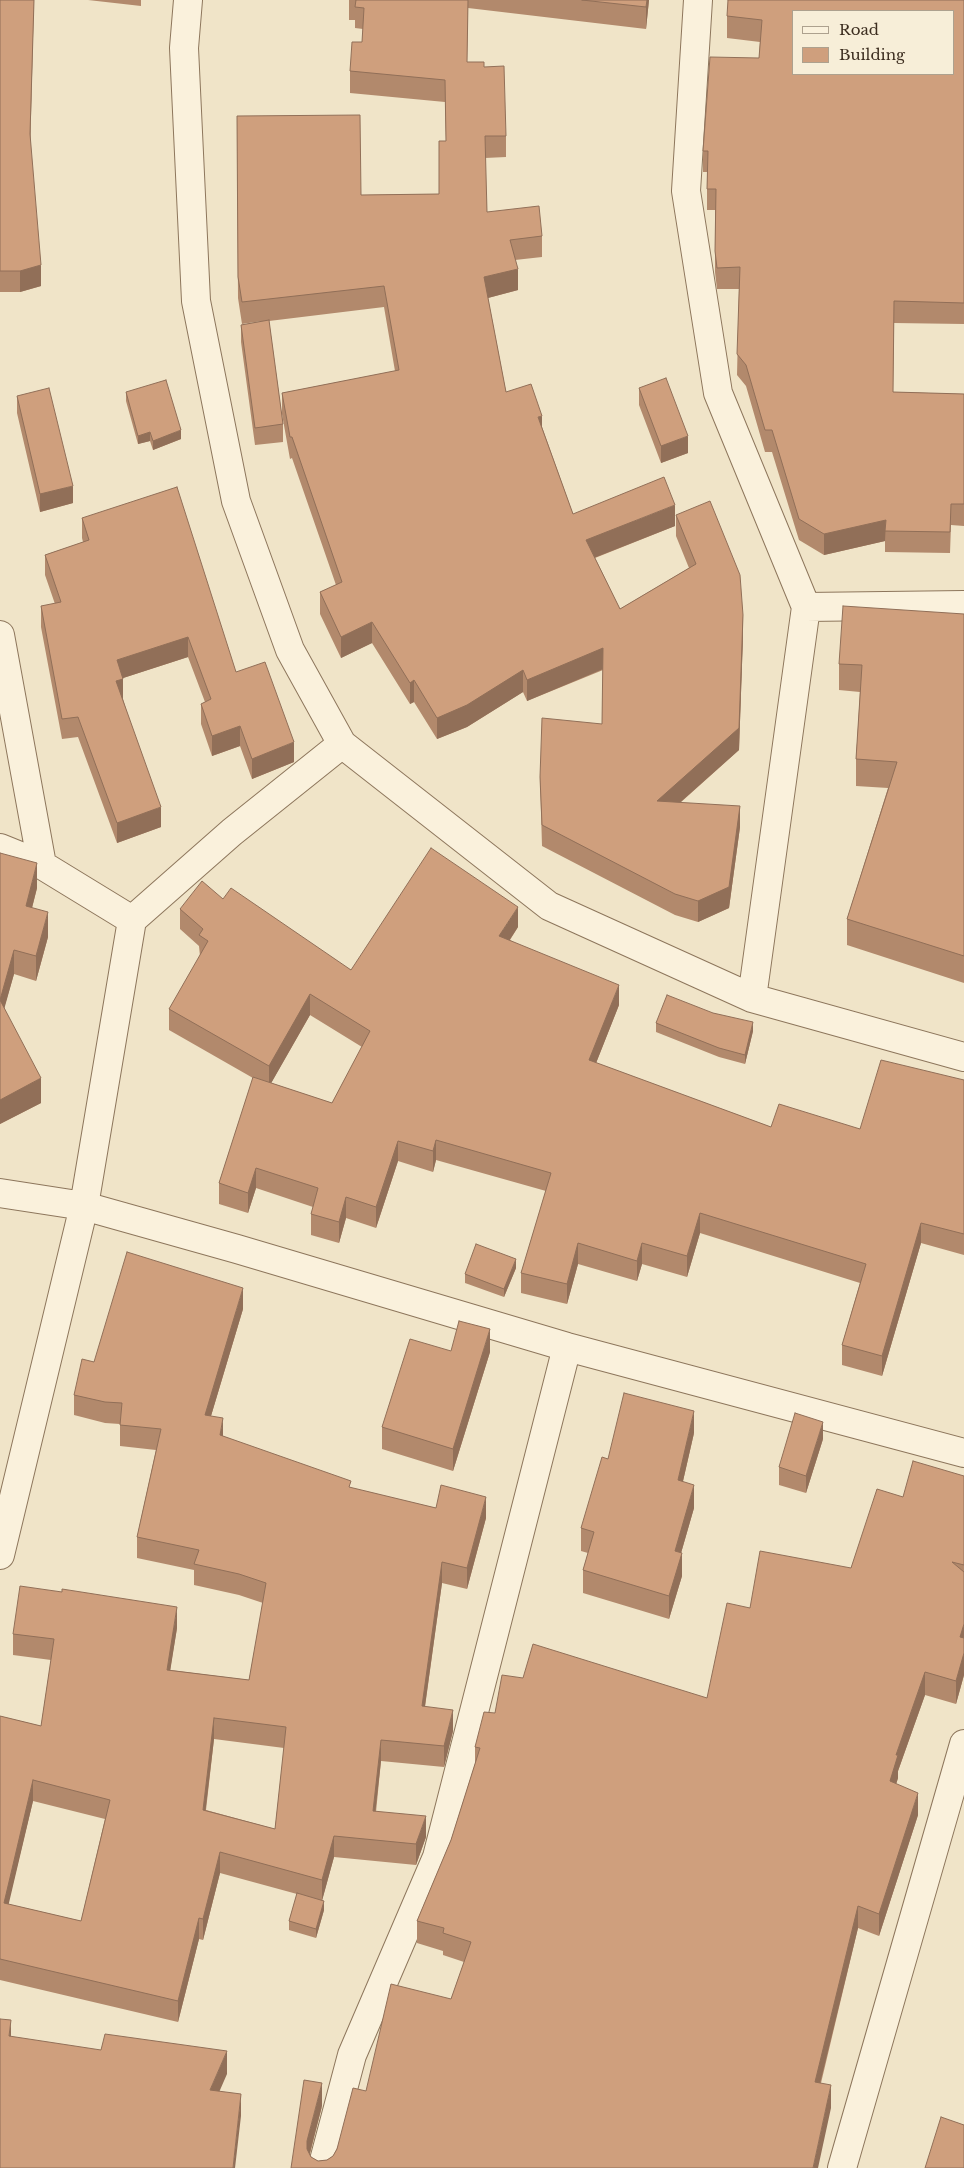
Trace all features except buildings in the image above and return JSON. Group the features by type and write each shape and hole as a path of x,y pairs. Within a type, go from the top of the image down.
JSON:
{"street":[{"path":"188,0 184,48 196,301 236,501 290,650 342,744 549,906 752,998 964,1056"},
{"path":"698,0 686,191 718,393 806,607 752,998"},
{"path":"806,607 964,604"},
{"path":"0,635 42,865"},
{"path":"0,1555 84,1206 132,920 232,832 342,744"},
{"path":"0,848 42,865 132,920"},
{"path":"0,1193 84,1206 237,1249 567,1347 964,1453"},
{"path":"322,2168 352,2055 437,1857 567,1347"},
{"path":"842,2168 964,1744"}]}
